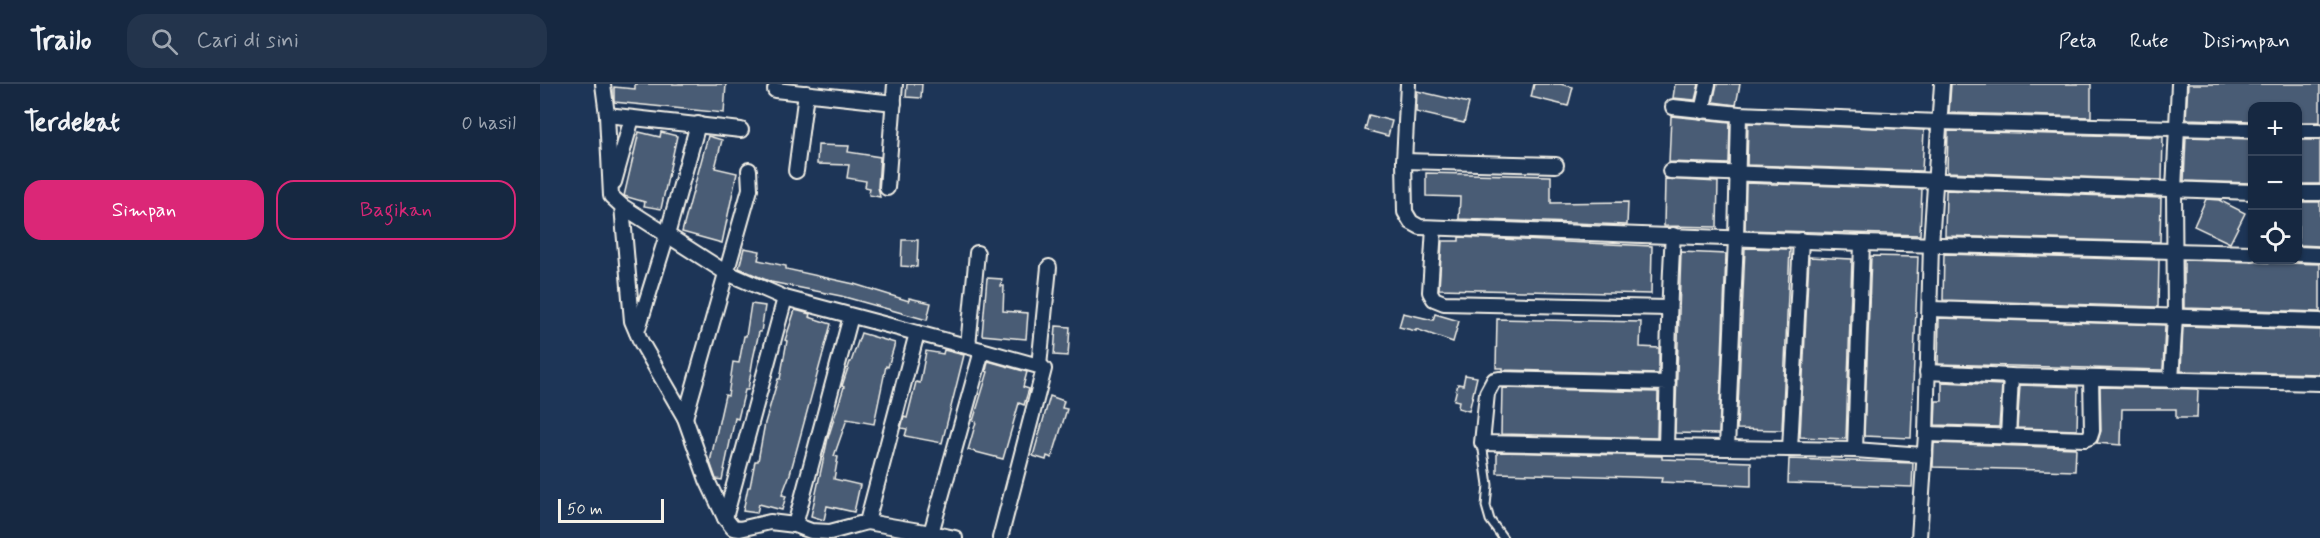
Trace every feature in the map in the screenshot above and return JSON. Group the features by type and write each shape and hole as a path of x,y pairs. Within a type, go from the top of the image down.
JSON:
{"street":[{"path":"603,84 611,196 622,206 725,272 785,297 1044,369 1045,374 1000,538"},
{"path":"887,188 895,84"},
{"path":"1408,84 1404,161 1405,212 1411,222 1420,227 1862,243 2248,253"},
{"path":"1702,111 1708,84"},
{"path":"1919,538 1926,434 1931,244 1942,84"},
{"path":"2171,380 2175,317 2174,190 2180,84"},
{"path":"775,90 894,103"},
{"path":"796,171 806,93"},
{"path":"1673,107 1739,114 1940,122 2248,130"},
{"path":"1727,447 1739,114"},
{"path":"607,115 741,130"},
{"path":"611,196 632,118"},
{"path":"637,332 698,124"},
{"path":"2302,130 2320,131"},
{"path":"1404,161 1556,165"},
{"path":"685,418 750,189 749,170"},
{"path":"1670,171 2248,192"},
{"path":"2302,193 2320,193"},
{"path":"622,206 627,251 629,306 637,332 685,418 706,480 725,518 733,528 740,530 770,522 795,525 811,531 830,532 867,522 955,538"},
{"path":"1434,228 1431,292 1434,299 1444,303 1668,308"},
{"path":"1666,447 1668,308 1673,235"},
{"path":"1790,449 1801,240"},
{"path":"1855,450 1862,243"},
{"path":"932,533 975,348 977,253"},
{"path":"2302,254 2320,255"},
{"path":"1039,366 1049,267"},
{"path":"725,518 785,297"},
{"path":"1930,309 2320,321"},
{"path":"795,525 851,316"},
{"path":"867,522 917,333"},
{"path":"1928,372 2320,383"},
{"path":"2008,437 2011,376"},
{"path":"1926,434 2085,439 2090,437 2092,431 2091,378"},
{"path":"1668,383 1494,380 1487,393 1482,443 1855,450 1923,455"}],"lane":[{"path":"1482,443 1488,485 1486,507 1490,520 1503,538"}],"building":[{"path":"635,84 726,84 724,113 614,102 614,87 635,89"},
{"path":"907,84 922,84 921,98 906,97"},
{"path":"1534,84 1560,84 1573,87 1568,106 1531,97"},
{"path":"1675,84 1699,84 1695,100 1673,98"},
{"path":"1717,84 1740,84 1736,105 1713,102"},
{"path":"1951,84 2091,84 2091,117 1949,113"},
{"path":"2188,84 2320,84 2320,122 2302,122 2302,102 2248,102 2248,121 2186,119"},
{"path":"1417,91 1469,103 1464,123 1416,112"},
{"path":"1369,115 1392,121 1388,136 1365,130"},
{"path":"1671,116 1730,122 1729,164 1669,162"},
{"path":"1748,123 1924,130 1922,171 1747,165"},
{"path":"1948,131 2163,137 2162,180 1947,172"},
{"path":"639,132 660,137 661,132 677,136 661,209 644,206 645,202 624,196"},
{"path":"708,136 722,140 715,168 737,173 722,243 682,232"},
{"path":"2186,137 2248,139 2248,183 2184,181"},
{"path":"2302,140 2320,140 2320,184 2302,184"},
{"path":"818,145 849,146 848,152 880,157 878,187 880,197 869,195 870,188 865,187 866,181 847,178 849,165 817,164"},
{"path":"1426,173 1551,176 1551,203 1628,202 1627,225 1459,219 1460,197 1426,196"},
{"path":"1665,179 1718,182 1717,227 1664,226"},
{"path":"1746,183 1922,189 1920,235 1745,230"},
{"path":"1946,190 2161,198 2160,242 1945,236"},
{"path":"2206,199 2219,200 2245,213 2230,243 2194,226"},
{"path":"2302,202 2320,202 2320,246 2302,245"},
{"path":"1459,237 1652,246 1651,294 1439,289 1442,241 1459,241"},
{"path":"902,240 918,240 917,267 901,266"},
{"path":"744,248 760,251 758,260 786,266 786,269 854,284 909,301 909,298 931,303 927,320 841,296 771,282 739,268"},
{"path":"1745,248 1790,249 1782,430 1737,429"},
{"path":"1681,252 1726,254 1719,434 1675,433"},
{"path":"1944,254 2159,260 2158,307 1943,300"},
{"path":"1871,256 1918,257 1911,438 1864,436"},
{"path":"1809,257 1852,259 1846,439 1800,437"},
{"path":"2184,260 2248,262 2248,264 2320,264 2320,312 2184,308"},
{"path":"987,278 1002,279 1003,311 1028,313 1026,339 982,335"},
{"path":"751,304 765,306 761,332 759,332 748,390 745,390 738,419 735,418 722,480 716,479 710,462 725,395 728,396 733,362 739,363"},
{"path":"795,310 831,324 790,474 782,495 786,496 782,510 759,504 757,513 743,511 755,461 758,461 765,423 778,379 780,379 787,341 785,340"},
{"path":"1403,313 1433,320 1435,314 1459,321 1453,342 1416,329 1416,331 1399,327"},
{"path":"1939,318 2165,325 2163,370 1938,364"},
{"path":"1497,319 1641,322 1640,347 1659,348 1659,374 1496,368"},
{"path":"1056,326 1070,327 1068,356 1054,355"},
{"path":"2183,326 2320,330 2320,374 2181,371"},
{"path":"861,333 895,343 888,367 886,366 874,424 847,419 834,456 838,457 834,479 860,485 854,512 827,506 824,520 811,516 828,438 844,387 842,386"},
{"path":"944,350 964,355 942,443 905,436 907,429 901,428 904,417 907,418 916,382 920,383 926,351 943,354"},
{"path":"988,361 1027,372 1023,387 1029,389 1024,405 1019,403 1003,459 968,450 976,422 973,421 988,372 986,371"},
{"path":"1465,375 1477,377 1469,411 1458,408 1459,401 1454,400 1458,384 1463,385"},
{"path":"1942,382 2002,385 1999,427 1935,425 1936,401 1942,401"},
{"path":"2020,385 2078,387 2077,430 2017,428"},
{"path":"2100,387 2198,389 2197,418 2176,418 2176,409 2122,409 2121,445 2097,443 2101,431"},
{"path":"1502,388 1658,392 1657,438 1501,434"},
{"path":"1050,396 1064,401 1062,408 1067,409 1052,458 1047,456 1046,460 1033,456"},
{"path":"1934,443 2076,448 2075,471 1933,467"},
{"path":"1497,452 1662,456 1662,459 1751,462 1751,486 1661,482 1662,478 1497,473"},
{"path":"1789,459 1913,463 1912,487 1788,483"}]}
